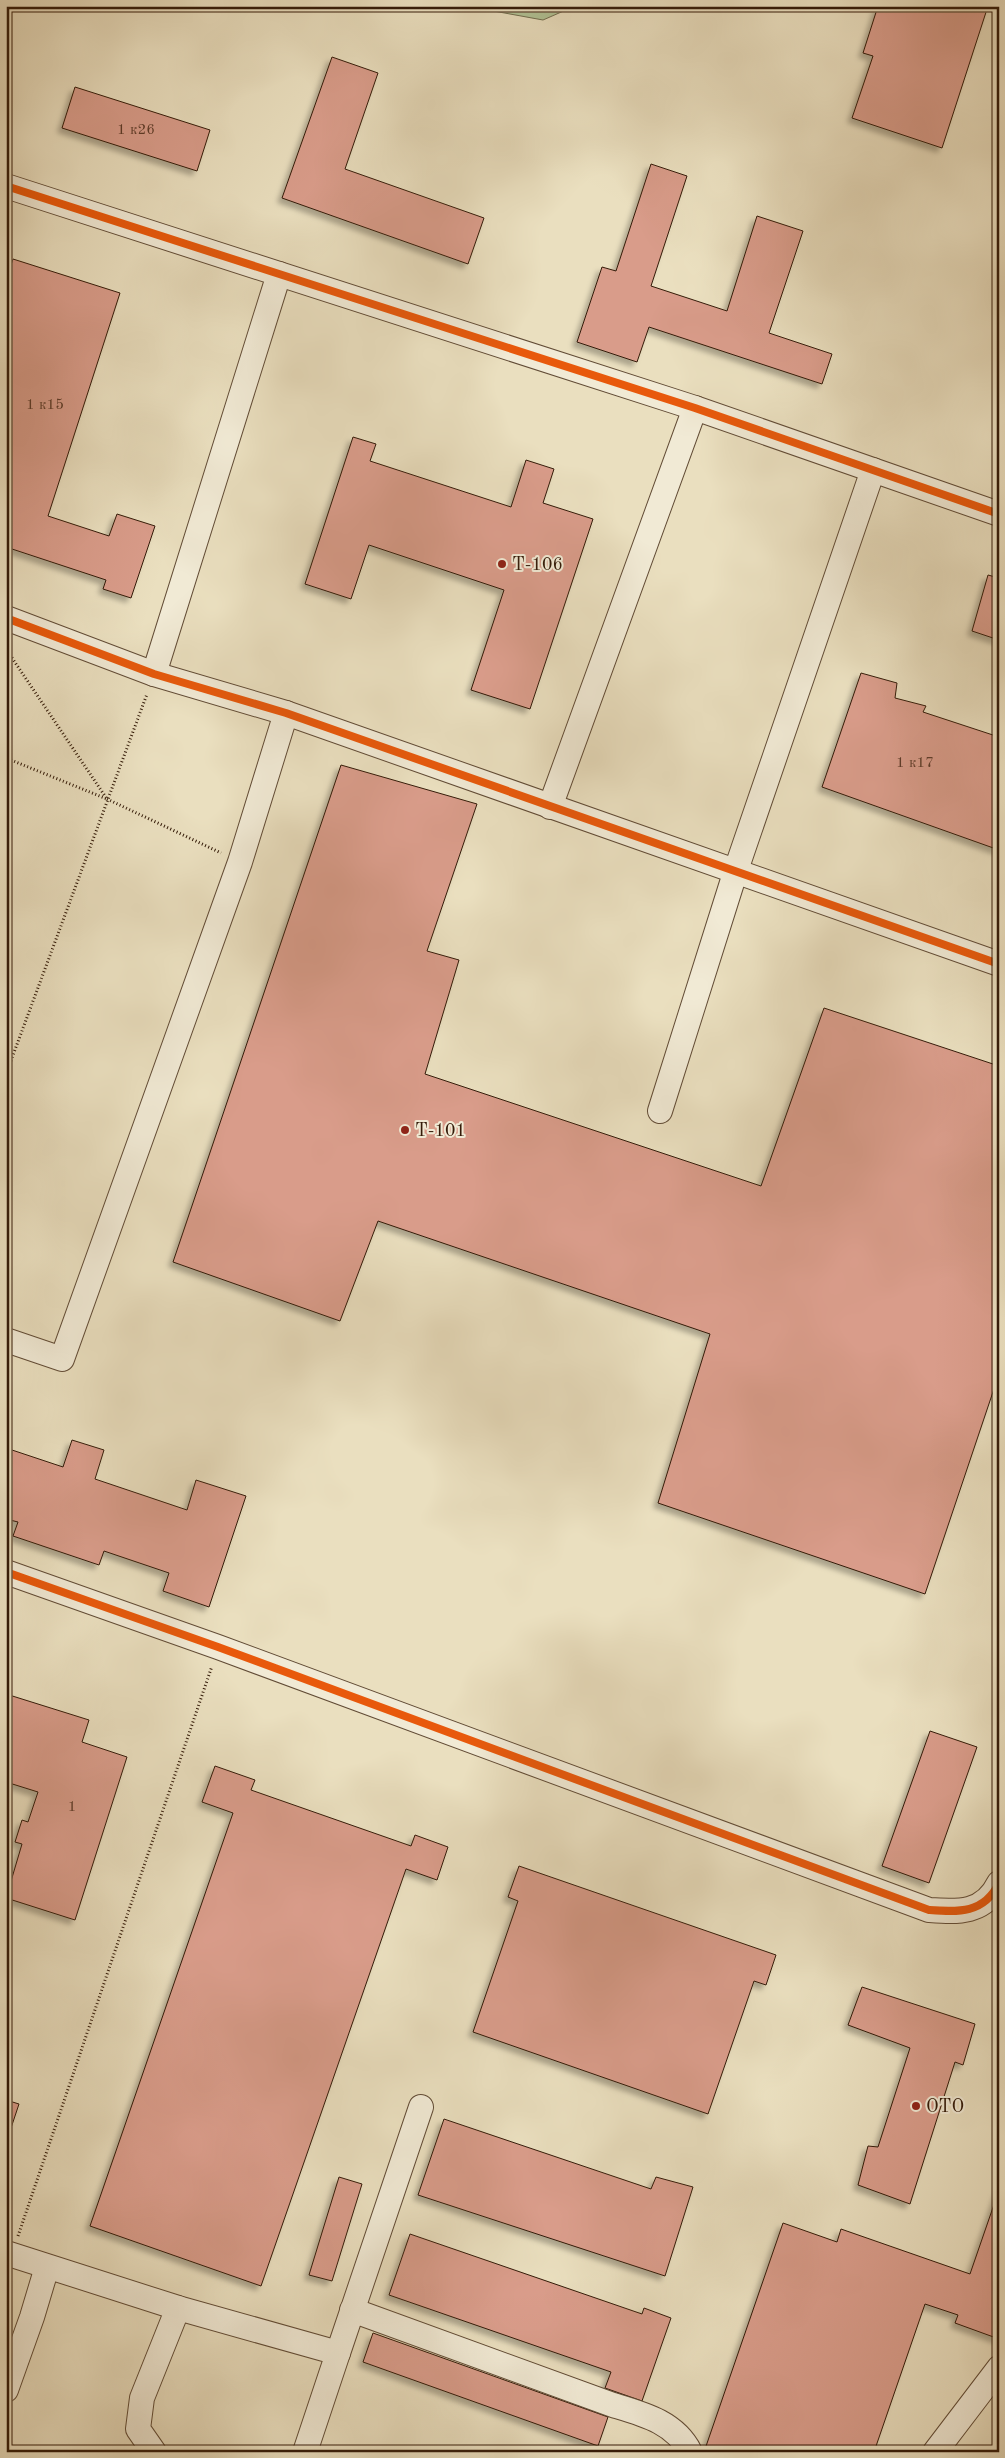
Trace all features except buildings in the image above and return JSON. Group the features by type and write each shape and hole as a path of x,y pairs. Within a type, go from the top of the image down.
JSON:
{"street":[{"path":"6,186 695,408 999,514"},
{"path":"154,674 279,274"},
{"path":"550,807 695,408"},
{"path":"660,1111 736,870 873,470"},
{"path":"6,618 154,674 286,713 999,964"},
{"path":"6,1340 62,1360 240,862 286,713"},
{"path":"6,1572 218,1647 929,1910 961,1912 980,1905 999,1883"},
{"path":"305,2452 421,2107"},
{"path":"9,2254 178,2308 338,2353"},
{"path":"6,2390 32,2317 47,2267"},
{"path":"154,2452 138,2429 142,2398 178,2308"},
{"path":"352,2310 613,2406 657,2419 685,2441 690,2452"},
{"path":"934,2452 999,2368"}],"path":[{"path":"6,649 107,799"},
{"path":"6,1074 154,674"},
{"path":"6,758 107,799 240,862"},
{"path":"9,2254 218,1647"}],"green space":[{"path":"466,6 575,6 543,20"}],"cycle path":[{"path":"6,186 695,408 999,514"},
{"path":"6,618 154,674 286,713 999,964"},
{"path":"6,1572 218,1647 929,1910 960,1911 978,1906 986,1901 999,1883"}],"place":[{"name":"Т-106","path":"502,564"},
{"name":"Т-101","path":"405,1130"},
{"name":"ОТО","path":"916,2106"}]}
